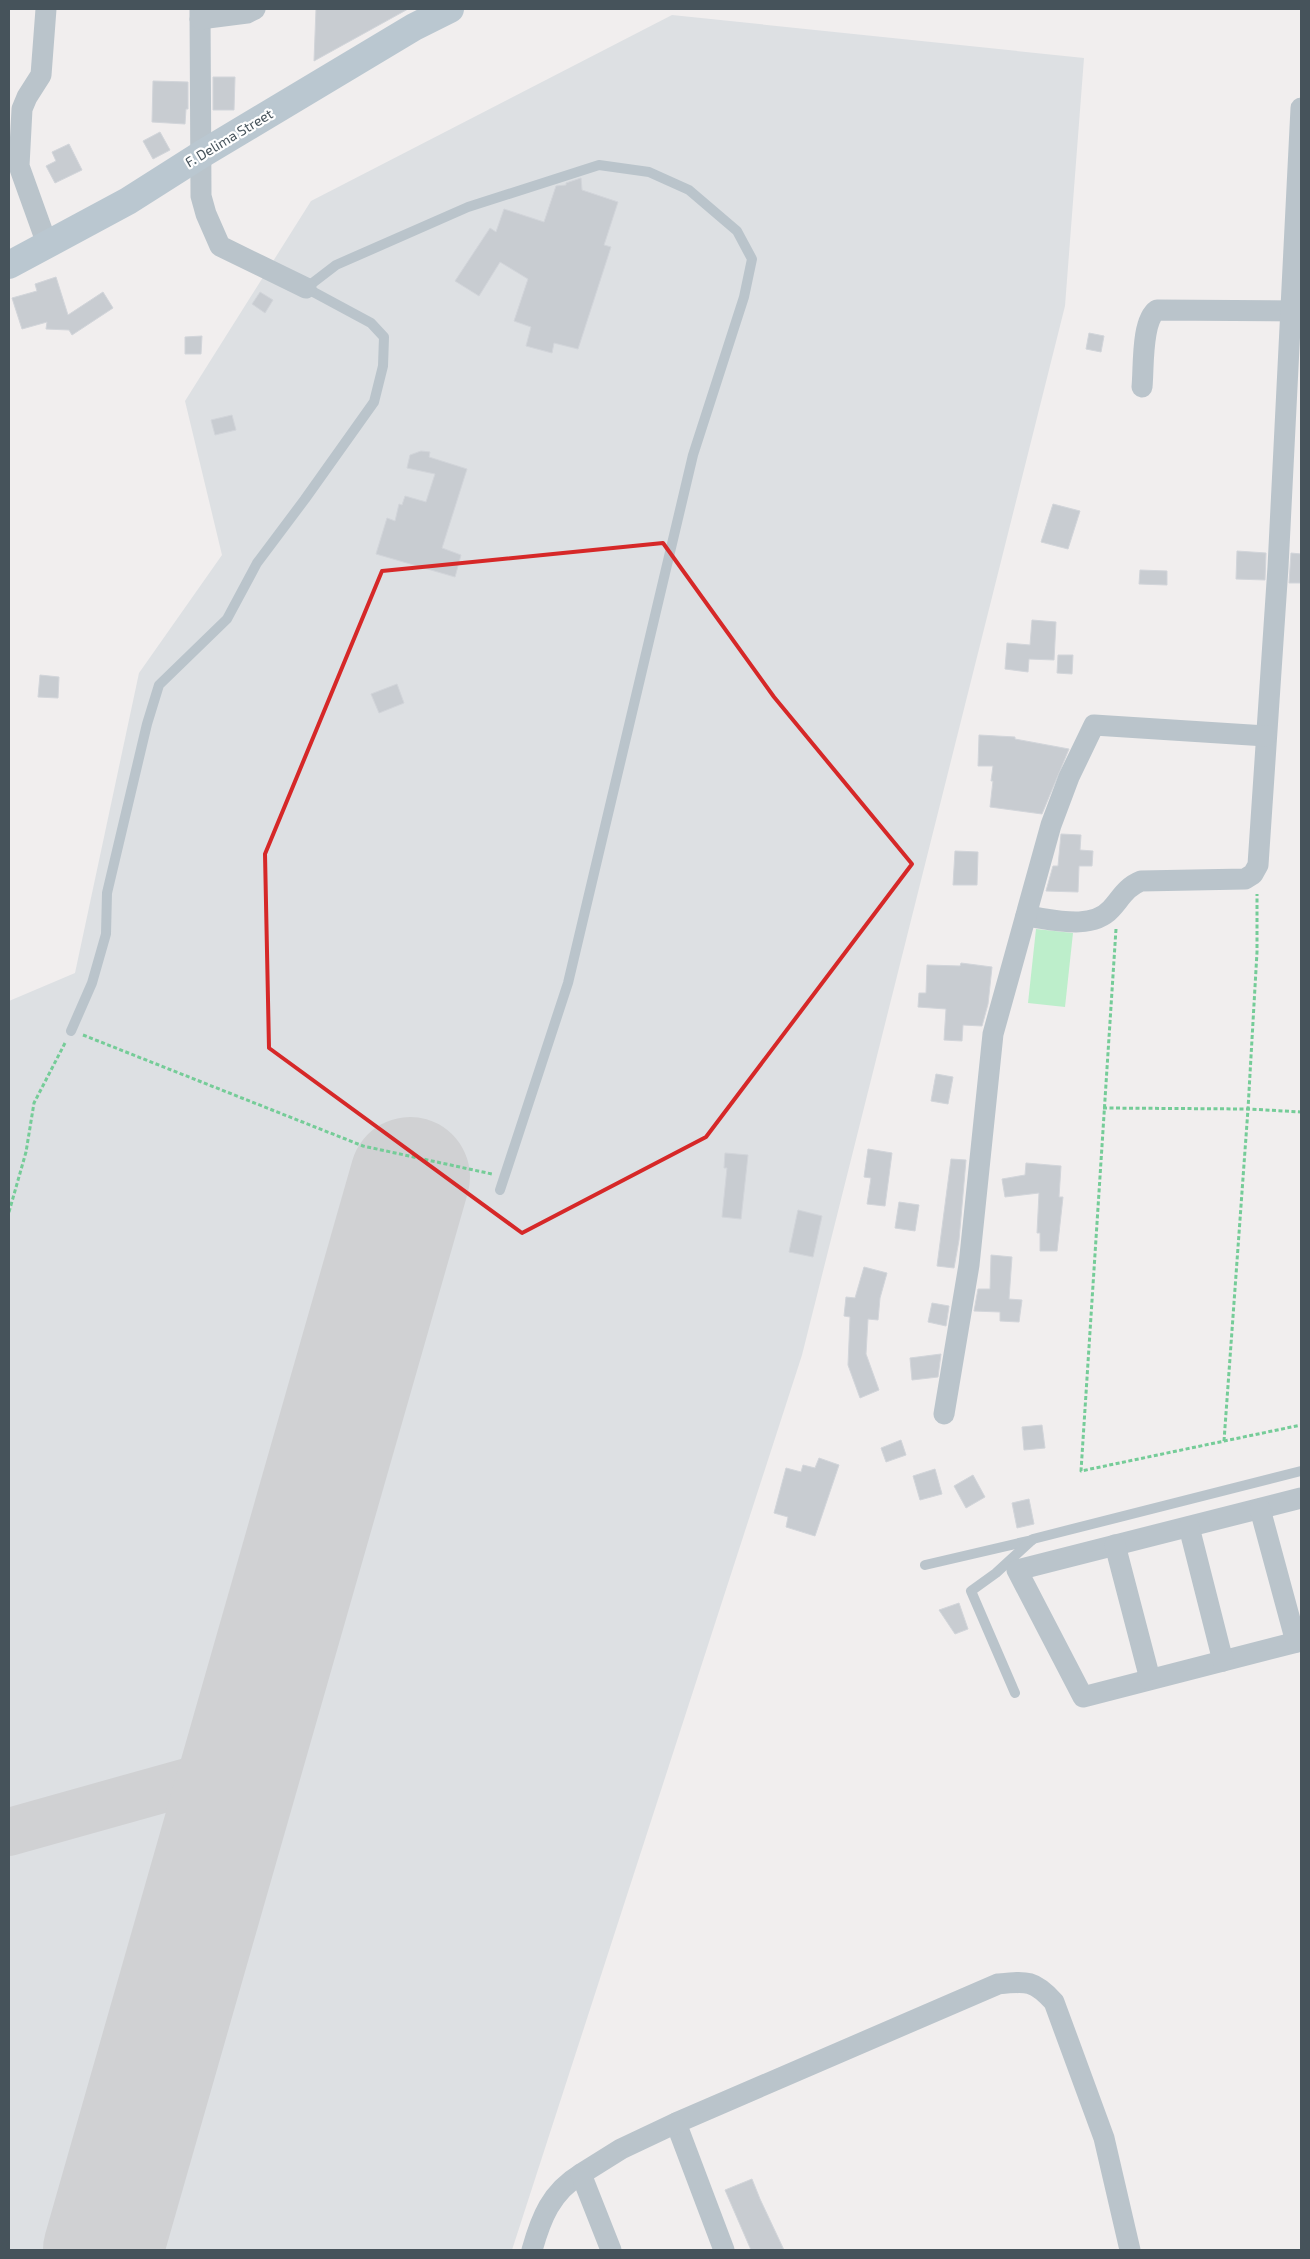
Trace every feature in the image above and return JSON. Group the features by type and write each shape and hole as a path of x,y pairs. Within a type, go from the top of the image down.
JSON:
{"street":[{"path":"46,9 41,75 24,103 19,166 47,244"},
{"path":"255,9 247,13 200,14 201,196 206,214 220,246 306,288"},
{"name":"F. Delima Street","path":"9,265 128,201 414,18 450,9"},
{"path":"1026,916 1095,921 1106,915 1131,885 1141,880 1245,879 1253,874 1258,864 1261,852 1266,736 1296,311 1301,108"},
{"path":"1142,387 1146,329 1151,314 1157,310 1296,311"},
{"path":"944,1414 969,1265 993,1034 1054,817 1068,777 1094,725 1266,736"},
{"path":"1260,1508 1298,1641 1083,1697 1017,1570 1189,1527 1260,1508 1301,1498"},
{"path":"1189,1527 1223,1661"},
{"path":"1115,1545 1150,1679"},
{"path":"532,2250 550,2202 558,2191 621,2148 998,1984 1021,1981 1040,1987 1054,2002 1104,2138 1130,2250"},
{"path":"676,2123 724,2250"},
{"path":"581,2174 610,2250"}],"lane":[{"path":"71,1031 92,983 106,934 107,893 147,724 159,685 227,619 257,563 306,499 374,402 383,366 384,337 371,323 306,288 336,265 468,208 599,165 649,172 689,190 737,231 752,259 744,297 693,455 568,983 500,1190"},
{"path":"925,1565 1301,1471"},
{"path":"1016,1694 972,1591 996,1574 1033,1539"}],"path":[{"path":"1224,1442 1248,1109 1257,952 1257,890 1253,874"},
{"path":"1116,904 1115,956 1081,1470 1301,1425"},
{"path":"9,1212 26,1152 34,1103 71,1031 363,1146 504,1176"},
{"path":"1104,1108 1248,1109 1301,1112"}],"highlighted area":[{"path":"663,543 774,697 912,864 706,1137 522,1233 269,1048 265,854 382,571"}],"shaded area":[{"path":"672,15 1084,58 1065,306 802,1355 512,2250 9,2250 9,1001 75,973 139,673 222,555 185,401 311,201"}],"green space":[{"path":"1036,929 1073,933 1065,1007 1028,1003"}],"building":[{"path":"316,9 408,9 314,61"},
{"path":"213,77 235,77 234,110 213,110"},
{"path":"153,81 188,82 188,109 186,109 185,124 152,122"},
{"path":"160,132 170,150 153,159 143,141"},
{"path":"69,144 82,170 55,183 46,166 56,161 52,152"},
{"path":"581,178 582,190 618,202 604,245 611,247 578,349 554,343 552,353 526,346 531,327 514,321 528,279 500,262 479,296 455,281 490,228 496,232 504,209 544,222 556,186 566,185 566,183"},
{"path":"56,277 68,315 103,292 113,308 72,335 69,330 46,329 47,322 22,329 12,298 37,291 35,284"},
{"path":"260,292 273,300 265,313 252,304"},
{"path":"1089,333 1104,336 1101,352 1086,349"},
{"path":"202,336 201,354 185,354 185,337"},
{"path":"232,415 236,430 215,435 211,420"},
{"path":"421,451 430,452 429,457 467,469 442,548 461,555 455,577 376,554 387,518 395,521 399,504 402,505 405,496 426,502 435,474 407,468 410,455"},
{"path":"1053,504 1080,511 1068,549 1041,542"},
{"path":"1237,551 1266,553 1265,580 1236,579"},
{"path":"1291,553 1301,554 1301,583 1289,583"},
{"path":"1140,570 1167,571 1167,585 1139,584"},
{"path":"1032,620 1056,622 1054,660 1029,659 1028,672 1005,669 1007,643 1030,645"},
{"path":"1058,655 1073,655 1072,674 1057,673"},
{"path":"40,675 59,677 58,698 38,697"},
{"path":"397,684 404,703 379,713 371,694"},
{"path":"979,735 1015,737 1015,739 1069,749 1042,814 990,807 993,766 978,766"},
{"path":"1061,834 1081,835 1080,850 1093,851 1092,866 1079,866 1078,892 1046,891 1053,866 1058,866"},
{"path":"955,851 978,852 977,885 953,885"},
{"path":"961,963 992,967 988,1004 982,1026 963,1025 962,1041 944,1040 946,1009 918,1007 919,993 926,993 927,965 960,966"},
{"path":"936,1074 953,1077 948,1104 931,1101"},
{"path":"868,1149 892,1153 885,1206 867,1204 871,1178 864,1177"},
{"path":"725,1153 748,1155 741,1219 722,1217 727,1168 724,1168"},
{"path":"951,1159 966,1160 959,1240 954,1268 937,1266"},
{"path":"1026,1163 1061,1166 1059,1197 1063,1197 1057,1251 1040,1251 1040,1233 1037,1233 1039,1193 1005,1197 1002,1179 1025,1175"},
{"path":"899,1202 919,1205 915,1231 895,1228"},
{"path":"798,1210 822,1216 813,1257 789,1252"},
{"path":"991,1255 1012,1257 1009,1299 1022,1300 1019,1322 1000,1321 1000,1312 974,1311 978,1289 990,1289"},
{"path":"864,1267 887,1273 880,1298 878,1320 868,1319 866,1354 879,1390 860,1398 848,1365 850,1317 844,1316 846,1297 855,1298"},
{"path":"932,1303 949,1306 946,1326 928,1322"},
{"path":"941,1354 938,1377 912,1380 910,1358"},
{"path":"1042,1425 1045,1448 1024,1450 1022,1427"},
{"path":"901,1440 906,1455 886,1462 881,1448"},
{"path":"819,1458 839,1465 815,1536 786,1527 788,1517 774,1513 786,1468 801,1472 803,1465 815,1468"},
{"path":"935,1469 942,1494 920,1500 913,1476"},
{"path":"973,1475 985,1497 966,1508 954,1486"},
{"path":"1029,1499 1034,1524 1017,1528 1012,1503"},
{"path":"959,1603 968,1629 955,1634 939,1610"},
{"path":"752,2179 784,2250 751,2250 725,2190"}],"taxiway":[{"path":"9,1832 241,1767"}],"runway":[{"path":"103,2250 410,1177"}]}
